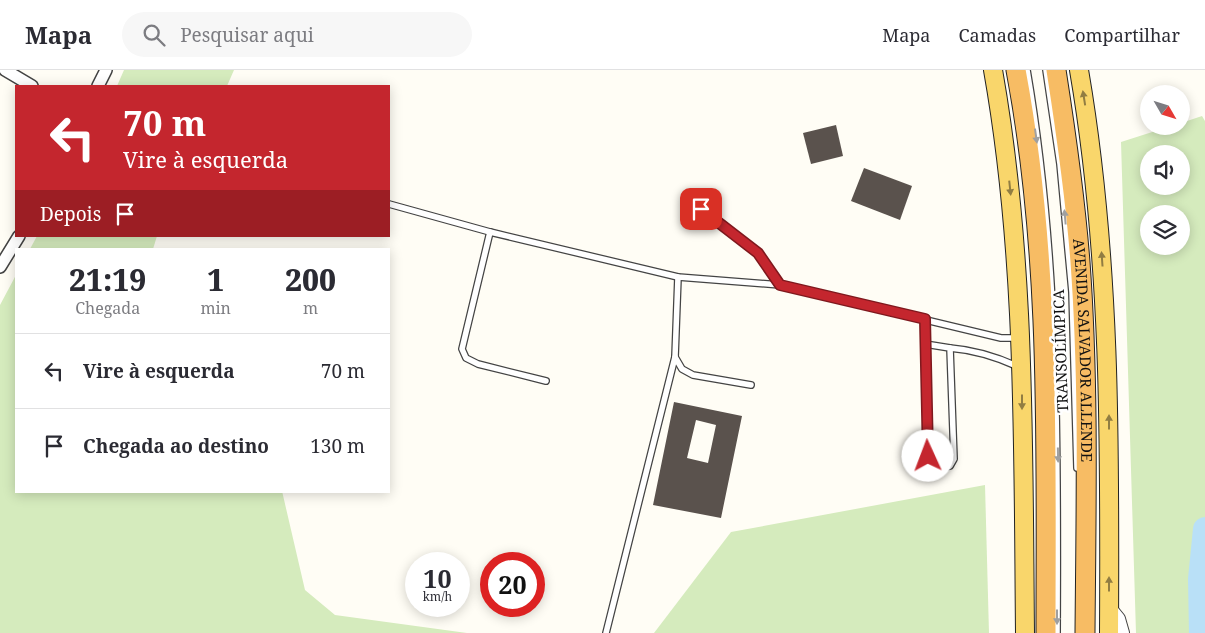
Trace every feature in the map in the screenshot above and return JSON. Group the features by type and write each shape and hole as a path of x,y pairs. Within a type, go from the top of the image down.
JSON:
{"highway":[{"path":"1016,70 1031,165 1042,279 1046,428 1046,633"},
{"name":"AVENIDA SALVADOR ALLENDE","path":"1056,70 1071,162 1080,263 1084,361 1085,633"}],"main road":[{"path":"993,70 1014,223 1021,338 1025,633"},
{"name":"AVENIDA SALVADOR ALLENDE","path":"1080,70 1096,182 1108,348 1109,633"}],"street":[{"path":"5,70 30,85"},
{"path":"98,85 106,70"},
{"path":"0,266 18,237"},
{"path":"1109,608 1118,619 1122,633"}],"lane":[{"name":"TRANSOLÍMPICA","path":"1027,70 1048,229 1054,313 1058,469 1057,633"},
{"name":"TRANSOLÍMPICA","path":"1046,70 1060,164 1072,292 1077,474"},
{"path":"390,204 490,232 678,277 780,285 1001,338 1021,338"},
{"path":"701,209 758,253 780,285"},
{"path":"490,232 462,349 466,358 478,364 546,381"},
{"path":"606,633 675,357 678,277"},
{"path":"925,319 928,456 932,464 942,469 950,466 954,459 950,348"},
{"path":"925,344 970,349 999,358 1022,369"},
{"path":"675,357 682,369 693,375 751,385"}],"green space":[{"path":"124,70 234,70 227,85 117,85"},
{"path":"1202,116 1205,121 1205,633 1136,633 1121,142 1143,135 1190,135 1190,120"},
{"path":"36,237 157,237 153,248 31,248"},
{"path":"15,277 15,493 282,493 305,590 335,615 467,633 0,633 0,305"},
{"path":"985,485 989,633 654,633 731,532"}],"building":[{"path":"836,125 843,156 811,164 803,133"},
{"path":"864,168 912,186 900,220 851,201"},
{"path":"674,402 742,416 721,518 653,505","holes":["696,420 716,425 708,463 687,458"]}],"waterway":[{"path":"1201,633 1200,579 1205,529"}],"route":[{"path":"701,209 758,253 780,285 925,319 928,456"}]}
